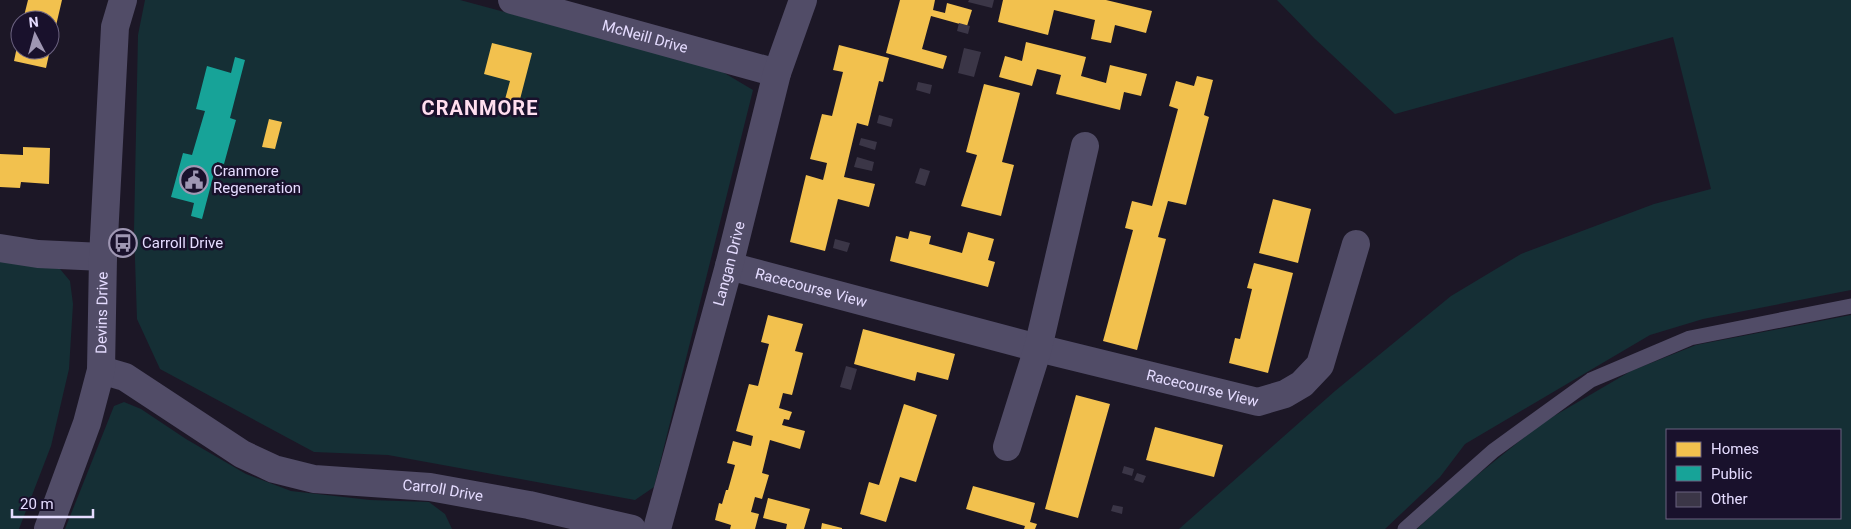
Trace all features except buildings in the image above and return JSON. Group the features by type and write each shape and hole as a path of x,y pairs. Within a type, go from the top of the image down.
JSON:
{"street":[{"name":"Devins Drive","path":"48,529 87,423 100,370 103,257 114,27 122,0"},
{"name":"McNeill Drive","path":"512,0 777,72"},
{"name":"Langan Drive","path":"657,529 729,266 777,72 803,0"},
{"path":"1007,447 1038,348 1085,146"},
{"name":"Racecourse View","path":"729,266 1038,348 1258,402 1302,384 1320,365 1356,244"},
{"path":"0,248 38,254 103,257"},
{"name":"Carroll Drive","path":"100,370 125,377 242,454 274,469 314,479 430,487 529,505 632,529"}],"lane":[{"path":"1405,529 1493,451 1591,380 1690,338 1851,306"}],"green space":[{"path":"145,0 460,0 721,71 753,90 654,487 635,500 388,455 314,452 160,369 137,319 134,230 138,35"},
{"path":"1277,0 1851,0 1851,290 1703,319 1650,335 1465,444 1440,477 1385,529 1179,529 1335,391 1451,296 1521,254 1654,204 1711,189 1673,37 1395,114 1314,38"},
{"path":"0,258 60,269 70,281 73,304 69,369 51,446 19,529 0,529"},
{"path":"1851,315 1851,529 1417,529 1455,493 1542,423 1631,371 1696,345"},
{"path":"124,402 141,409 186,439 246,474 291,491 370,500 429,502 445,514 452,529 65,529 114,406"}],"place":[{"name":"Cranmore Regeneration","path":"194,180"},
{"name":"Carroll Drive","path":"123,243"}],"district":[{"name":"CRANMORE","path":"480,108"}]}
